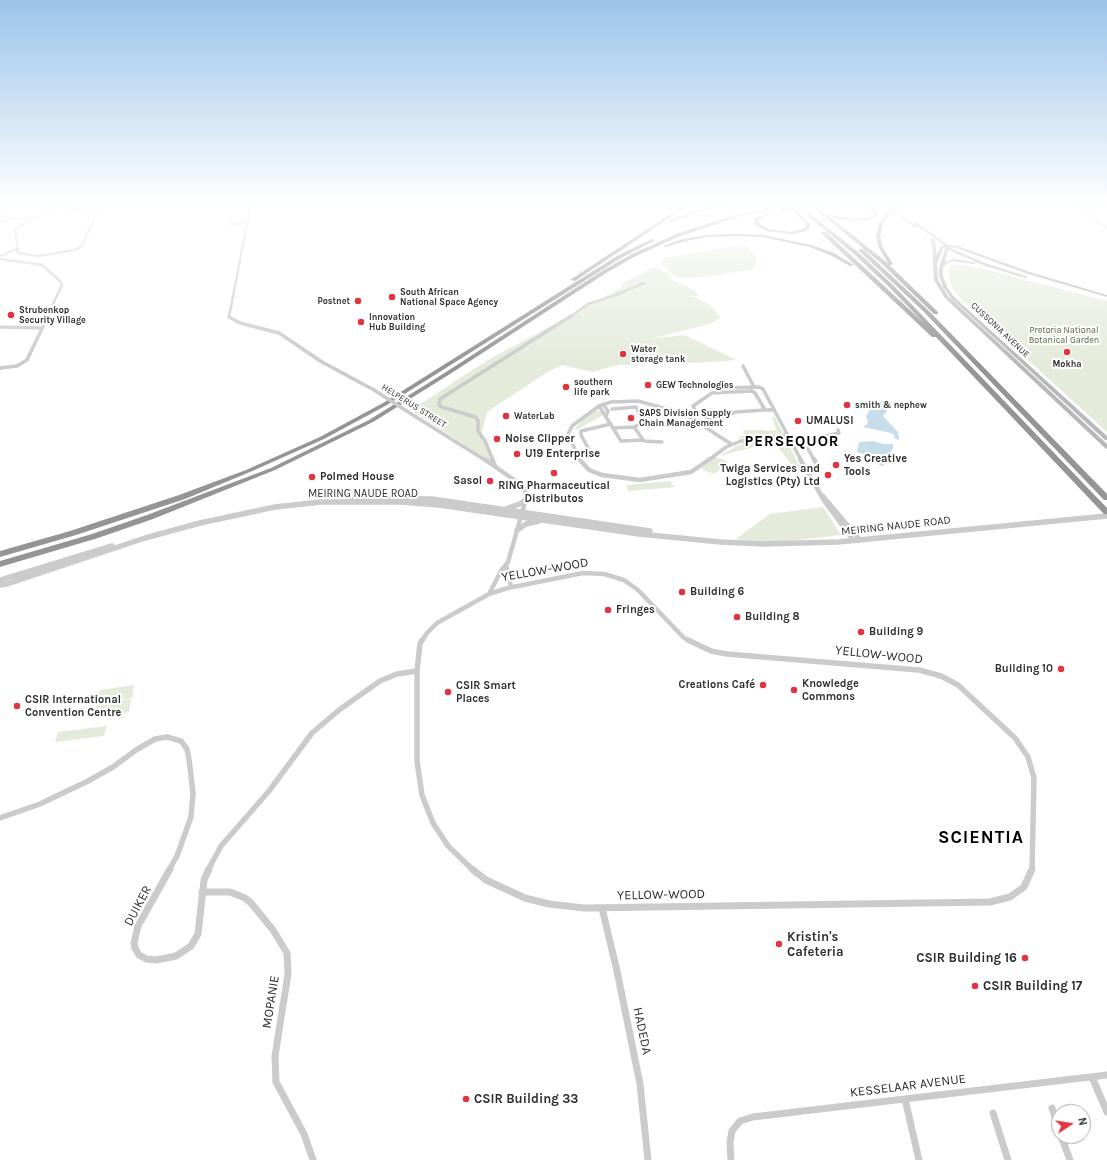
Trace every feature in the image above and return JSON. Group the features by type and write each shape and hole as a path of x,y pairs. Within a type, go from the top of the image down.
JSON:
{"highway":[{"path":"474,348 481,340 533,308 606,257"},
{"path":"0,554 146,510 223,481 322,438 374,410 619,257"},
{"path":"0,564 95,536 150,517 274,469 371,421 478,354 604,272 632,257"},
{"path":"478,354 500,344 640,257"},
{"path":"838,257 851,265 882,290"},
{"path":"849,257 882,290 1011,410"},
{"path":"860,257 924,319 1107,512"},
{"path":"869,257 906,291 1107,498"},
{"path":"877,257 927,304"},
{"path":"887,257 927,304 1107,494"}],"main road":[{"name":"CUSSONIA AVENUE","path":"934,257 936,280 940,289 952,303 1107,447"},
{"path":"935,264 937,257"},
{"name":"CUSSONIA AVENUE","path":"944,257 941,272 942,280 953,298 1107,439"},
{"path":"968,257 984,264 1030,278"},
{"path":"985,257 1029,274 1107,297"},
{"path":"942,265 950,261 961,260 1107,297"}],"street":[{"path":"0,368 17,366 26,360 62,286 61,282 41,265 5,257"},
{"name":"HELPERUS STREET","path":"240,257 229,317 240,324 264,328 279,333 322,362 374,390 495,466 522,485 525,489 526,499"},
{"path":"495,466 485,441 478,431 478,420 475,417 442,407 439,405 440,399 593,301 607,298 644,283"},
{"path":"0,327 42,328"},
{"path":"744,366 754,388"},
{"path":"716,384 723,388 761,388 764,390 786,435 822,495 853,540"},
{"path":"712,421 695,410 693,406 712,393 753,392 765,410"},
{"path":"732,444 685,414 648,403 624,402 601,405 572,426 568,434 580,460 589,470 602,475 640,480 691,472 732,444 746,440 786,435"},
{"path":"601,405 621,441 643,440 650,442 662,442"},
{"path":"588,448 581,435 581,431 589,428 612,426 634,427 644,422 636,407 612,409"},
{"path":"702,424 736,412 774,410"},
{"path":"634,427 643,440"},
{"path":"810,474 817,465 805,443 807,440 839,433 838,430"},
{"path":"822,495 860,540"},
{"name":"MEIRING NAUDE ROAD","path":"0,580 178,525 226,513 279,504 330,499 432,499 506,509 547,520 639,534 763,544 814,544 1107,516"},
{"path":"506,509 517,506 526,499"},
{"path":"489,594 501,571 506,565 526,499"},
{"name":"MEIRING NAUDE ROAD","path":"0,586 186,526 275,508 336,502 401,502 439,505 521,514 687,538"},
{"path":"517,530 529,522 547,520"},
{"path":"506,565 511,587"},
{"name":"YELLOW-WOOD","path":"578,574 604,574 619,578 631,585 684,638 695,645 711,651 727,654 916,669 937,674 967,693 1012,735 1028,757 1033,771 1032,872 1024,887 1015,895 1003,900 960,903 573,908 549,904 519,896 486,880 474,871 448,846 436,828 427,810 420,785 417,761 417,671 420,644 432,627 443,618 489,594 511,587 578,574"},
{"name":"DUIKER","path":"0,818 34,806 84,784 105,772 147,743 167,737 181,741 188,753 193,793 191,817 177,856 136,932 134,945 139,955 151,960 181,954 191,946 199,931 202,892 208,870 221,846 269,791 312,734 339,710 380,682 397,674 417,671"},
{"name":"MOPANIE","path":"202,892 230,892 245,898 251,903 273,930 287,953 288,974 275,1056 276,1082 304,1134 313,1160"},
{"name":"HADEDA","path":"602,908 617,971 640,1084 648,1160"},
{"name":"KESSELAAR AVENUE","path":"731,1160 730,1146 732,1131 743,1119 1107,1075"},
{"path":"1092,1077 1107,1112"},
{"path":"905,1099 919,1160"},
{"path":"993,1113 1008,1160"},
{"path":"1064,1144 1070,1160"}],"green space":[{"path":"757,257 755,259 758,261 752,271 749,270 705,277 682,278 675,277 661,264 664,258"},
{"name":"Pretoria National Botanical Garden","path":"958,264 984,269 1107,301 1107,432 963,301 953,290 949,274 950,266"},
{"path":"653,268 659,268 668,273 672,280 692,289 700,296 687,296 696,297 710,305 721,318 709,324 650,339 685,335 736,360 622,365 619,359 621,364 592,372 562,365 546,373 487,412 482,433 491,462 411,410 488,360 622,287 622,285 627,281"},
{"path":"595,409 605,414 578,429 574,429"},
{"path":"772,416 775,417 783,433 739,439 738,437 758,433 744,435 743,430 775,430 777,433"},
{"path":"785,436 787,439 719,456 745,442"},
{"path":"787,441 802,471 798,473 775,443"},
{"path":"715,457 729,462 714,474 701,469"},
{"path":"671,481 672,485 677,487 628,491 626,485"},
{"path":"823,507 841,535 765,544 736,539 770,514"},
{"path":"134,685 132,698 97,703 100,690"},
{"path":"131,699 129,712 94,717 97,704"},
{"path":"107,726 104,736 55,742 58,732"}],"water":[{"path":"884,400 888,404 887,411 883,416 898,432 899,440 895,439 894,435 891,433 863,427 868,422 866,416 874,404"},
{"path":"873,441 884,444 893,444 893,448 883,466 872,462 866,455 857,452 859,442"}],"place":[{"name":"South African National Space Agency","path":"392,297"},
{"name":"Postnet","path":"358,301"},
{"name":"Strubenkop Security Village","path":"11,315"},
{"name":"Innovation Hub Building","path":"361,322"},
{"name":"Mokha","path":"1067,352"},
{"name":"Water storage tank","path":"623,354"},
{"name":"GEW Technologies","path":"648,385"},
{"name":"southern life park","path":"566,387"},
{"name":"smith & nephew","path":"847,405"},
{"name":"WaterLab","path":"506,416"},
{"name":"SAPS Division Supply Chain Management","path":"631,418"},
{"name":"UMALUSI","path":"798,421"},
{"name":"Noise Clipper","path":"497,439"},
{"name":"U19 Enterprise","path":"517,454"},
{"name":"Yes Creative Tools","path":"836,465"},
{"name":"RING Pharmaceutical Distributos","path":"554,473"},
{"name":"Twiga Services and Logistics (Pty) Ltd","path":"828,475"},
{"name":"Polmed House","path":"312,477"},
{"name":"Sasol","path":"490,481"},
{"name":"Building 6","path":"682,592"},
{"name":"Fringes","path":"608,610"},
{"name":"Building 8","path":"737,617"},
{"name":"Building 9","path":"861,632"},
{"name":"Building 10","path":"1061,669"},
{"name":"Creations Café","path":"763,685"},
{"name":"Knowledge Commons","path":"794,690"},
{"name":"CSIR Smart Places","path":"448,692"},
{"name":"CSIR International Convention Centre","path":"17,706"},
{"name":"Kristin's Cafeteria","path":"779,944"},
{"name":"CSIR Building 16","path":"1025,958"},
{"name":"CSIR Building 17","path":"975,986"},
{"name":"CSIR Building 33","path":"466,1099"}],"district":[{"name":"PERSEQUOR","path":"792,442"},
{"name":"SCIENTIA","path":"981,838"}]}
